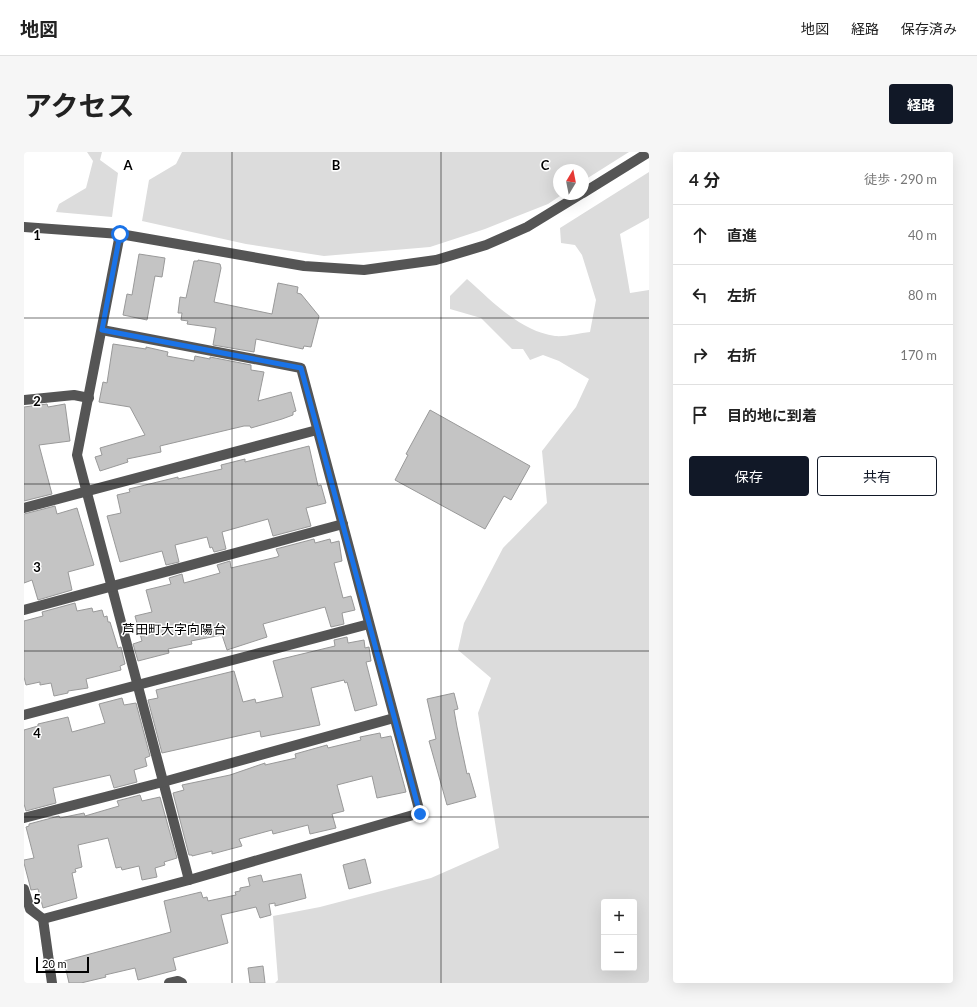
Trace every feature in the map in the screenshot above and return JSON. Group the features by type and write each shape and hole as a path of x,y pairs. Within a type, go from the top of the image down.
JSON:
{"street":[{"path":"589,189 649,152"},
{"path":"24,227 120,234 304,266 364,270 436,260 486,245 527,227 571,200"},
{"path":"120,234 77,456 189,880"},
{"path":"43,919 189,880 420,814 301,368 102,330"},
{"path":"24,400 74,395 89,398"},
{"path":"24,508 317,430"},
{"path":"24,610 342,524"},
{"path":"24,715 369,624"},
{"path":"24,818 163,782 394,718"},
{"path":"24,889 30,909 43,919 52,983"},
{"path":"169,983 178,981 182,983"}],"shaded area":[{"path":"87,152 102,152 100,160 118,173 112,217 56,212 59,204 86,188 93,161"},
{"path":"182,152 629,152 589,177 589,164 553,164 554,200 548,204 485,229 430,247 324,256 246,244 142,221 149,180 176,164"},
{"path":"649,172 649,218 620,234 630,293 649,290 649,983 275,983 278,980 273,916 320,907 431,878 499,848 478,713 491,678 458,650 464,623 503,548 547,503 542,451 576,407 589,379 559,361 543,355 530,360 523,349 512,349 481,318 450,309 450,296 467,279 497,306 530,328 555,336 590,332 596,300 582,255 575,245 561,243 560,228"}],"building":[{"path":"139,254 165,258 162,277 155,276 147,320 123,315 127,294 132,295"},
{"path":"198,260 220,264 221,268 214,302 272,314 278,283 298,287 297,293 301,294 319,316 311,347 304,346 303,349 256,339 254,352 213,345 216,328 187,324 188,321 181,320 182,313 178,313 180,297 186,298 194,261"},
{"path":"113,344 146,349 146,347 168,352 167,356 194,361 195,356 210,359 210,357 251,365 251,370 264,372 258,401 291,392 296,411 293,412 293,415 251,428 250,426 244,426 160,446 161,452 127,459 128,462 100,471 95,457 102,455 100,448 145,435 130,407 99,402 103,382 107,383"},
{"path":"47,404 48,407 65,404 70,441 39,445 52,494 24,501 24,407"},
{"path":"430,410 530,466 511,500 504,496 485,529 395,480 408,455 406,454"},
{"path":"309,446 318,486 321,485 326,503 306,508 311,526 273,536 268,519 222,532 226,549 214,552 212,547 210,548 207,537 175,545 179,562 166,565 162,551 120,562 107,516 121,513 117,495 130,492 129,489 178,477 178,479 222,469 221,465 245,459 245,462"},
{"path":"55,506 57,514 77,508 94,565 68,572 72,590 38,600 32,580 24,583 24,514"},
{"path":"314,539 315,543 330,539 331,543 339,541 342,561 334,563 343,598 351,596 355,610 342,613 344,624 331,627 325,607 263,624 267,637 227,650 222,635 191,641 192,644 168,649 169,653 138,661 133,644 142,641 135,616 152,612 146,590 171,584 169,578 182,574 184,583 220,573 217,565 230,561 231,568 277,557 279,556 276,549"},
{"path":"75,603 77,611 92,608 93,612 102,610 104,617 107,616 118,648 121,647 125,664 120,666 121,670 86,679 88,688 68,691 68,693 54,696 51,683 40,685 40,682 26,685 24,677 24,621 43,616 42,612"},
{"path":"347,637 348,643 364,640 365,648 369,647 371,661 366,662 377,705 355,711 347,682 345,683 344,680 311,688 320,725 261,737 260,731 162,753 148,700 158,698 156,690 234,671 243,702 255,699 256,703 283,697 273,661 335,646 334,640"},
{"path":"454,693 458,709 454,710 457,727 467,774 469,773 476,797 447,805 429,741 436,739 427,699"},
{"path":"122,698 124,705 136,703 150,756 145,758 147,766 134,770 137,782 114,788 110,775 53,788 56,803 26,811 24,804 24,730 38,726 38,724 68,717 72,732 105,723 99,704"},
{"path":"380,733 381,738 391,736 406,792 377,798 372,776 337,785 344,811 332,814 336,828 310,834 308,825 273,834 272,830 239,839 242,846 212,854 212,851 192,856 189,855 173,793 184,790 182,785 230,775 265,763 265,765 296,758 295,754 327,745 328,748 361,740 360,737"},
{"path":"140,795 142,801 160,797 177,858 164,862 165,865 155,868 157,877 142,880 139,866 122,870 121,867 116,868 108,838 78,845 82,867 75,869 76,872 72,873 77,898 43,908 38,889 31,890 24,863 24,860 34,858 26,827 29,826 29,824 59,816 60,818 84,813 85,816 119,806 117,801"},
{"path":"365,859 371,883 349,889 343,865"},
{"path":"301,874 306,898 275,906 275,903 269,904 271,915 260,918 256,907 221,915 228,943 173,958 176,970 138,980 135,968 105,975 106,977 81,983 69,983 64,961 171,932 164,901 201,892 203,898 207,897 208,901 236,895 235,892 240,891 240,888 250,886 248,878 261,875 263,882"},
{"path":"263,966 265,983 250,983 248,968"}],"district":[{"name":"芦田町大字向陽台","path":"174,629"}],"route":[{"path":"120,234 102,330 301,368 420,814"}]}
